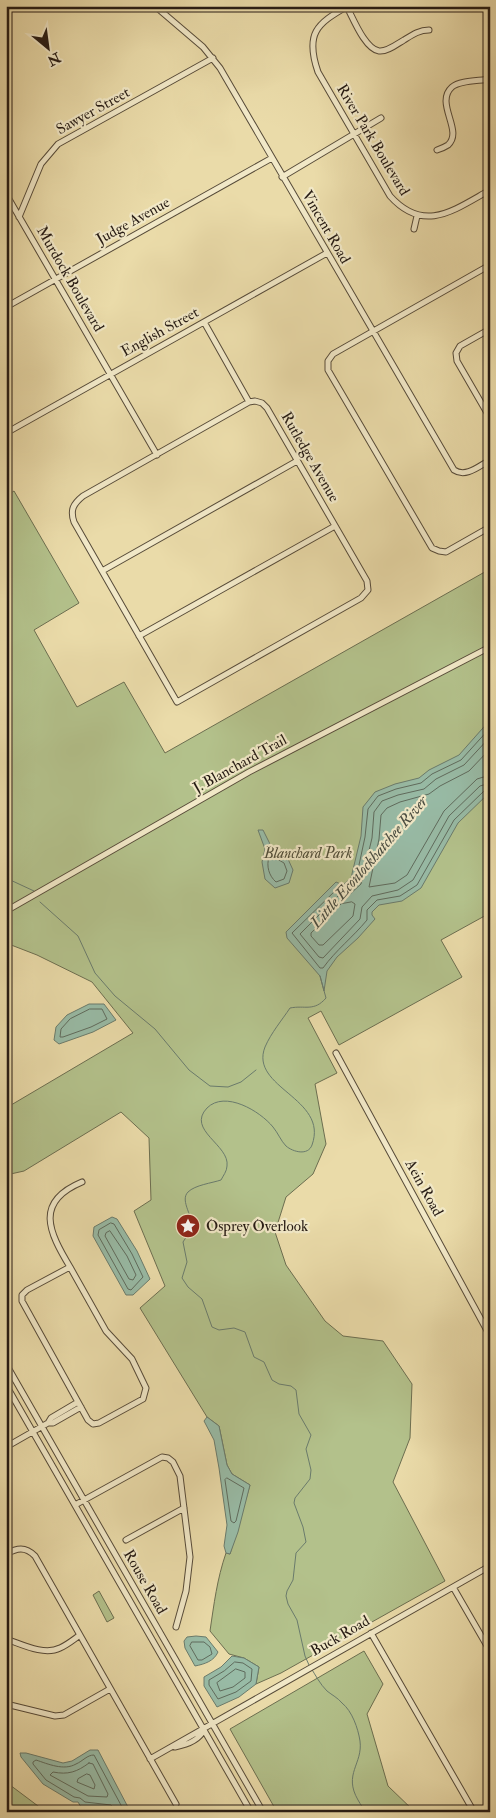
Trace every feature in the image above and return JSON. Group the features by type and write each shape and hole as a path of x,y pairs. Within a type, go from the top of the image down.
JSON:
{"street":[{"name":"Vincent Road","path":"155,6 203,47 213,58 454,470 459,473 467,473 490,460"},
{"path":"347,6 366,43 380,51 422,30 429,30"},
{"name":"River Park Boulevard","path":"347,6 327,18 319,27 314,36 313,59 318,72 390,196 398,206 417,216"},
{"path":"486,6 490,14"},
{"name":"Sawyer Street","path":"19,217 41,164 58,144 213,58"},
{"path":"437,150 448,145 452,139 446,102 447,94 452,86 490,79"},
{"path":"282,176 381,118"},
{"name":"Judge Avenue","path":"6,307 272,158"},
{"path":"414,229 417,216 435,217 449,213 490,190"},
{"name":"Murdock Boulevard","path":"6,194 157,455"},
{"name":"English Street","path":"6,433 327,253"},
{"path":"490,265 333,354 328,361 328,370 432,548 446,552 490,526"},
{"path":"204,322 249,402 83,496 76,501 72,508 74,522 140,636 335,526"},
{"path":"490,329 460,346 456,353 457,361 490,418"},
{"name":"Rutledge Avenue","path":"140,636 177,702 361,598 368,590 367,581 267,408 262,403 249,402"},
{"path":"102,571 297,461"},
{"name":"J. Blanchard Trail","path":"6,911 249,772 490,647"},
{"name":"Aein Road","path":"336,1053 490,1336"},
{"path":"70,1267 27,1290 22,1295 22,1301 88,1420 93,1424 99,1423 143,1399 146,1388 132,1359 106,1331 70,1267 55,1243 50,1229 51,1214 55,1202 61,1194 82,1182"},
{"name":"Rouse Road","path":"6,1364 262,1812"},
{"name":"Rouse Road","path":"6,1385 251,1812"},
{"path":"6,1447 48,1423 51,1418 80,1405"},
{"path":"75,1505 162,1457 168,1458 173,1462 180,1476 190,1557 186,1592 176,1627"},
{"path":"126,1540 184,1508"},
{"path":"6,1554 15,1549 24,1548 30,1550 35,1556 176,1804"},
{"name":"Buck Road","path":"150,1759 201,1736 204,1730 213,1724 490,1566"},
{"path":"453,1587 490,1651"},
{"path":"371,1633 474,1812"},
{"path":"6,1639 44,1651 53,1651 80,1635"},
{"path":"6,1704 55,1716 64,1715 110,1690"}],"green space":[{"name":"Blanchard Park","path":"14,491 79,603 34,630 77,707 124,682 165,753 490,569 490,913 441,940 462,977 339,1045 321,1011 308,1018 337,1073 315,1084 326,1144 313,1174 286,1197 275,1232 286,1265 325,1321 343,1336 383,1341 412,1384 410,1438 393,1482 445,1581 281,1673 256,1684 259,1667 244,1658 229,1654 210,1631 223,1563 226,1553 230,1554 250,1485 232,1474 227,1465 219,1426 207,1417 140,1308 165,1286 134,1211 151,1200 149,1138 121,1112 24,1171 6,1175 6,1108 133,1033 92,982 37,955 6,943 6,496"},
{"path":"99,1591 114,1618 107,1622 93,1595"},
{"path":"364,1651 383,1684 367,1714 388,1786 415,1812 277,1812 230,1729"},
{"path":"6,1782 46,1812 6,1812"}],"water":[{"path":"490,720 490,792 458,823 421,888 402,901 379,905 372,912 375,919 337,957 327,971 324,991 320,976 287,938 286,932 336,882 343,885 351,878 361,836 363,807 375,792 395,784 419,778 429,770 459,755"},
{"path":"258,830 263,830 274,852 288,859 293,870 289,883 275,888 265,879 262,862 265,849"},
{"path":"89,1004 104,1004 116,1020 93,1032 59,1044 54,1040 56,1027 67,1015"},
{"path":"112,1217 117,1219 137,1251 150,1279 133,1295 126,1295 93,1236 94,1227"},
{"path":"207,1417 219,1426 227,1465 232,1474 250,1485 238,1532 230,1554 226,1553 224,1546 227,1525 214,1440 204,1421"},
{"path":"187,1637 206,1637 218,1652 209,1662 195,1666 185,1648 184,1641"},
{"path":"232,1656 244,1658 259,1667 256,1684 239,1697 217,1707 204,1686 204,1677 221,1667"},
{"path":"90,1750 98,1750 129,1809 125,1811 81,1807 78,1802 73,1802 43,1784 21,1757 20,1753 63,1763 72,1761"}],"waterway":[{"path":"6,878 34,891"},
{"path":"40,902 78,936 95,973 115,996 155,1029 189,1070 210,1086 228,1087 241,1082 256,1070"},
{"name":"Little Econlockhatchee River","path":"309,1665 305,1656 297,1620 288,1604 286,1596 293,1580 296,1553 306,1542 303,1527 294,1503 295,1498 310,1479 311,1470 306,1449 311,1435 299,1414 296,1390 291,1386 279,1384 272,1380 264,1362 254,1357 245,1332 234,1328 219,1330 212,1327 202,1299 188,1287 182,1278 187,1262 183,1242 190,1233 192,1225 186,1205 186,1196 188,1192 195,1188 221,1180 227,1168 226,1158 202,1123 202,1116 207,1108 214,1103 223,1101 242,1105 267,1121 289,1148 304,1152 312,1145 314,1129 310,1116 300,1104 277,1084 268,1073 263,1061 267,1042 290,1008 313,1007 326,998 320,976"},
{"name":"Little Econlockhatchee River","path":"311,1668 327,1691 346,1706 354,1720 359,1736 360,1749 352,1783 358,1800 368,1812"}],"place":[{"name":"Osprey Overlook","path":"188,1226"}]}
